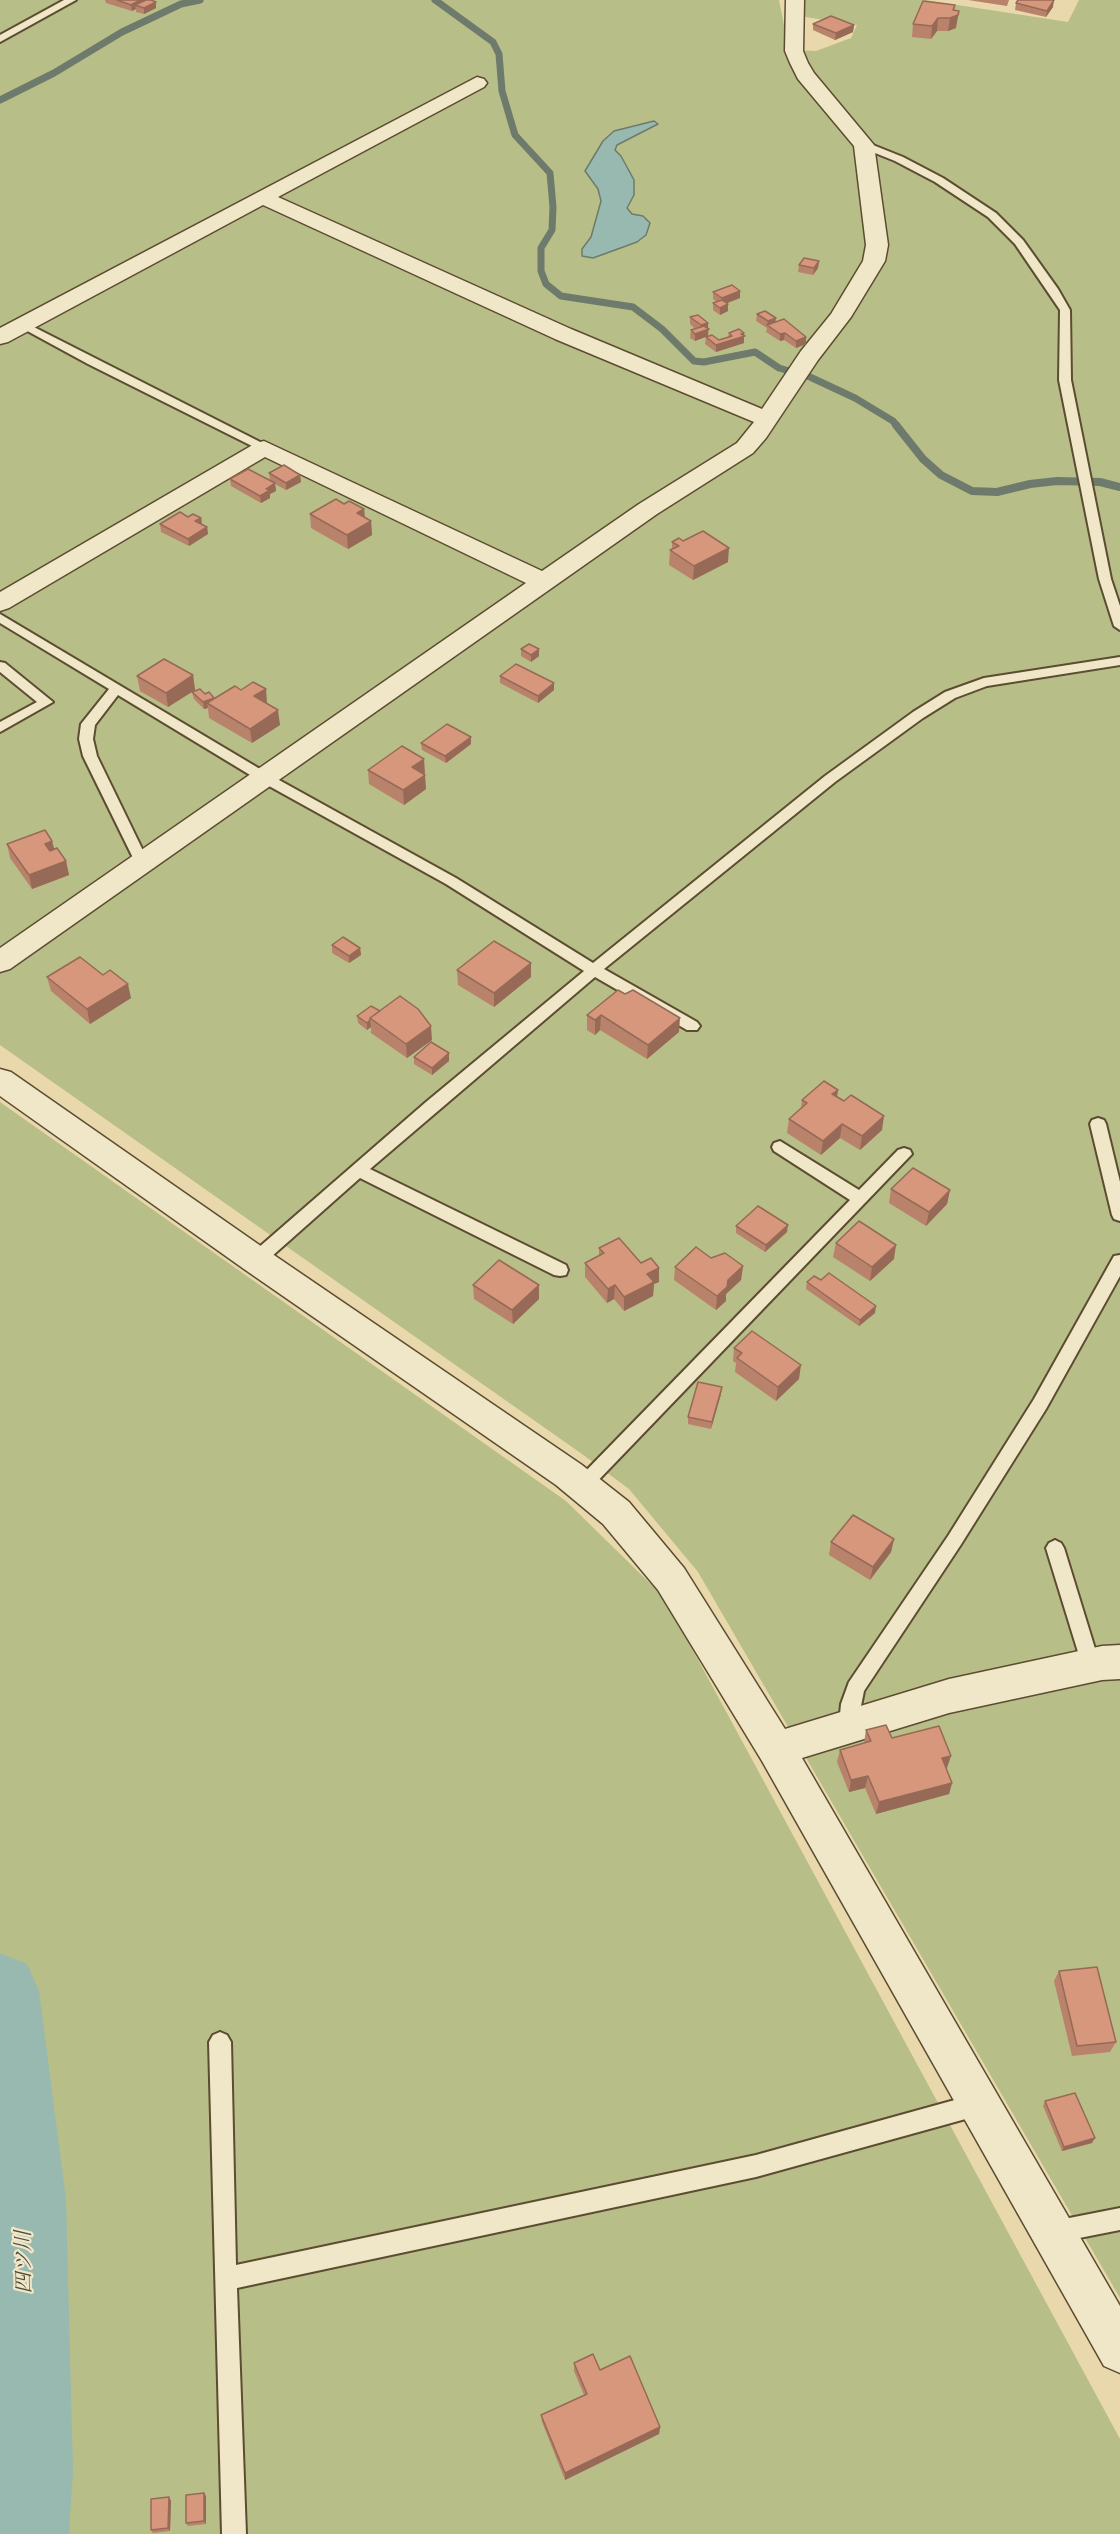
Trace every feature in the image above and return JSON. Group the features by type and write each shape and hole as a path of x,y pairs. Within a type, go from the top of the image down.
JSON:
{"street":[{"path":"0,962 648,509 745,448 758,434 809,356 840,317 874,261 877,245 864,145 805,75 799,63 795,51 795,0"},
{"path":"0,337 477,83"},
{"path":"264,198 563,334 766,419"},
{"path":"0,603 264,448 545,582"},
{"path":"0,1080 582,1486 616,1513 671,1579 776,1749 1120,2350"},
{"path":"776,1749 949,1696 1105,1663"}],"lane":[{"path":"0,39 71,0"},
{"path":"864,145 899,159 939,180 992,215 1020,242 1065,310 1065,380 1105,579 1120,626"},
{"path":"24,325 92,362 264,448"},
{"path":"0,618 265,778 451,881 594,970 692,1026"},
{"path":"256,1260 358,1170 594,970 830,779 918,715 950,695 984,682 1120,661"},
{"path":"0,666 46,702 0,728"},
{"path":"116,689 88,724 86,739 90,756 142,863"},
{"path":"1098,1124 1120,1215"},
{"path":"780,1147 861,1199"},
{"path":"582,1486 904,1154"},
{"path":"358,1170 560,1270"},
{"path":"849,1725 850,1704 856,1688 954,1541 1040,1404 1120,1261"},
{"path":"1055,1548 1105,1663"},
{"path":"220,2042 234,2534"},
{"path":"225,2279 756,2166 980,2104"},
{"path":"1054,2232 1120,2219"}],"green space":[{"path":"0,0 779,0 789,50 816,51 851,38 857,25 799,16 801,0 925,0 1068,22 1079,0 1120,0 1120,2298 698,1572 629,1489 0,1045"},
{"path":"0,1102 566,1501 664,1597 1120,2439 1120,2534 0,2534"}],"water":[{"path":"654,121 658,124 617,145 615,150 621,156 634,180 634,195 627,208 632,214 643,216 650,223 646,235 637,242 593,258 582,256 582,249 591,237 601,201 598,189 585,171 603,141 614,131"}],"building":[{"path":"117,0 140,0 131,5"},
{"path":"146,0 156,2 144,8 135,5"},
{"path":"1018,0 1054,0 1047,11 1016,3"},
{"path":"923,1 955,5 953,10 959,11 958,15 938,18 932,26 913,24"},
{"path":"831,16 854,25 836,33 813,24"},
{"path":"804,258 819,261 814,268 799,265"},
{"path":"732,285 740,291 722,298 713,292"},
{"path":"722,300 728,304 720,308 713,303"},
{"path":"765,311 776,318 768,321 757,314"},
{"path":"698,315 708,323 701,325 690,317"},
{"path":"784,319 806,337 796,341 767,325"},
{"path":"704,326 709,329 695,334 691,330"},
{"path":"739,329 745,336 716,345 706,337 712,335 719,340 732,336 729,333"},
{"path":"284,465 300,475 286,483 269,473"},
{"path":"248,469 275,483 266,489 270,490 260,496 230,479"},
{"path":"336,499 344,504 349,501 364,509 357,513 371,521 347,535 310,514"},
{"path":"180,512 188,517 193,514 201,518 195,521 207,527 188,539 160,524"},
{"path":"703,531 729,548 694,566 670,550 679,546 672,542 679,538 683,541"},
{"path":"529,644 539,649 531,655 521,649"},
{"path":"164,659 193,675 166,693 137,676"},
{"path":"516,664 554,683 538,696 500,676"},
{"path":"253,682 266,689 254,696 278,710 250,729 207,703 235,686 241,690"},
{"path":"200,689 205,694 209,692 214,698 203,702 192,692"},
{"path":"447,724 471,737 445,756 421,743"},
{"path":"402,746 424,759 412,767 425,775 403,790 368,770"},
{"path":"45,830 52,841 45,844 50,851 57,848 66,861 29,875 7,844"},
{"path":"343,937 360,948 349,956 332,945"},
{"path":"494,941 531,963 494,993 457,970"},
{"path":"80,957 103,975 110,970 128,984 87,1009 47,977"},
{"path":"618,990 625,994 633,990 680,1018 648,1045 601,1015 595,1020 587,1015"},
{"path":"400,996 418,1009 431,1026 406,1044 370,1018"},
{"path":"371,1006 380,1011 367,1023 357,1016"},
{"path":"431,1042 449,1053 432,1068 414,1057"},
{"path":"824,1081 838,1090 832,1094 844,1101 851,1095 884,1116 862,1136 842,1124 823,1141 789,1119 807,1103 802,1100"},
{"path":"913,1168 950,1190 929,1212 891,1189"},
{"path":"758,1206 788,1225 766,1245 736,1226"},
{"path":"859,1221 896,1245 872,1267 836,1243"},
{"path":"619,1238 641,1263 651,1258 659,1268 647,1274 654,1282 624,1297 615,1285 608,1289 585,1263 604,1253 599,1248"},
{"path":"696,1247 711,1258 725,1253 743,1266 728,1280 727,1287 717,1296 675,1267"},
{"path":"499,1260 539,1285 512,1310 473,1285"},
{"path":"829,1273 876,1306 860,1320 807,1282 814,1276 821,1280"},
{"path":"752,1331 801,1365 778,1387 737,1358 742,1353 734,1348"},
{"path":"698,1382 722,1387 712,1422 688,1417"},
{"path":"853,1515 894,1539 873,1567 831,1542"},
{"path":"886,1725 892,1738 939,1726 951,1756 942,1758 952,1783 879,1802 868,1776 851,1780 840,1750 871,1741 866,1730"},
{"path":"1097,1967 1116,2042 1077,2046 1059,1971"},
{"path":"1075,2093 1095,2138 1064,2147 1045,2101"},
{"path":"593,2354 600,2370 630,2356 660,2427 565,2473 541,2415 587,2394 574,2363"},
{"path":"204,2493 204,2521 186,2523 186,2495"},
{"path":"169,2497 168,2528 151,2530 151,2499"}],"waterway":[{"path":"0,100 54,73 122,32 181,4 200,0"},
{"path":"435,0 493,42 499,54 502,91 515,135 550,173 553,207 552,230 541,248 541,271 546,284 561,296 633,307 662,329 694,361 704,362 755,352 779,368 810,377 855,398 893,421 897,426"},
{"path":"896,425 923,459 941,475 972,491 997,492 1030,484 1057,481 1100,482 1120,487"},
{"name":"四ツ川","path":"0,1991 25,2199 29,2471 24,2534"}]}
